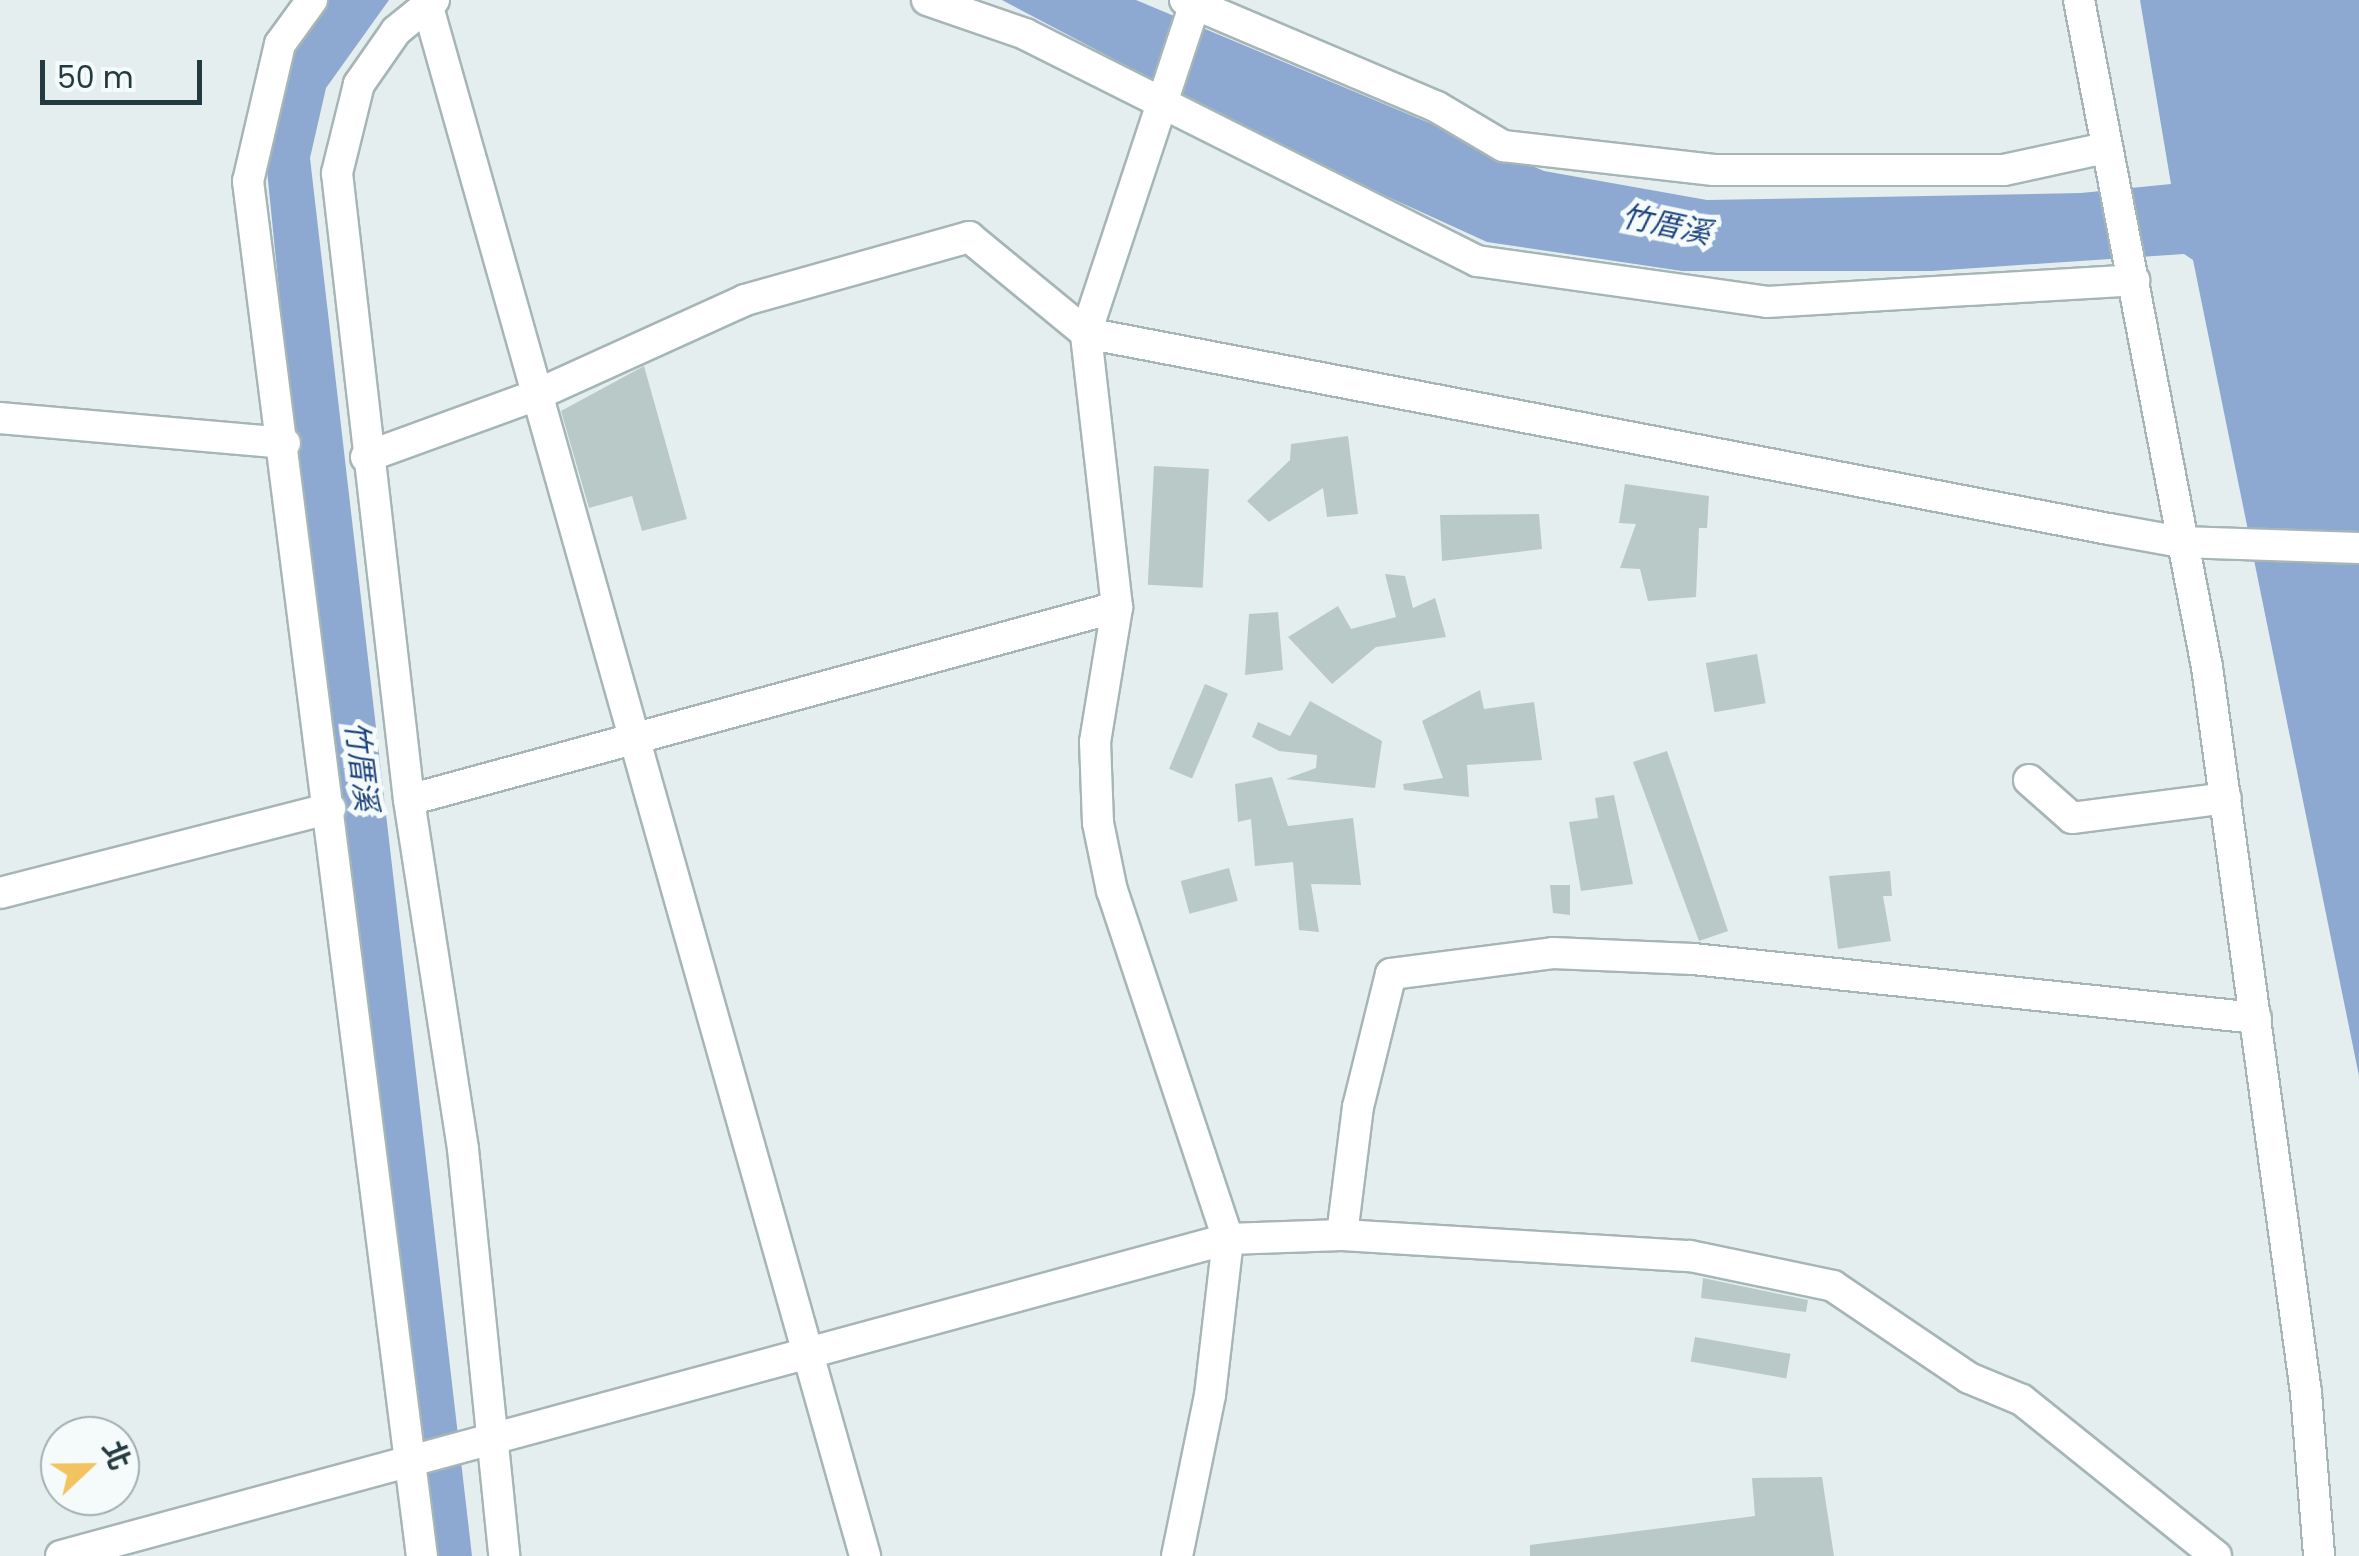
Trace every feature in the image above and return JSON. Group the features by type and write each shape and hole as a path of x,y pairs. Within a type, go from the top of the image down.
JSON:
{"street":[{"path":"312,0 280,44 248,180 285,443 422,1556"},
{"path":"927,0 1024,34 1477,261 1767,302 2134,280"},
{"path":"2078,0 2134,280 2226,798 2319,1556"},
{"path":"429,1 536,396 636,737 865,1556"},
{"path":"429,1 371,63 338,154 366,457 409,800 463,1149 504,1556"},
{"path":"1177,1556 1210,1394 1228,1239 1112,891 1098,823 1095,742 1117,607 1086,333 1192,1 1437,106 1502,146 1714,170 2004,170 2105,148"},
{"path":"366,457 536,396 744,300 969,236 1086,333 2181,542 2359,548"},
{"path":"0,418 285,443"},
{"path":"409,800 1117,607"},
{"path":"2030,780 2072,818 2226,798"},
{"path":"0,893 330,808"},
{"path":"1342,1235 1358,1107 1392,974 1553,953 1694,959 2256,1018"},
{"path":"61,1556 494,1434 810,1355 1228,1239 1342,1235 1690,1256 1833,1286 1969,1378 2022,1400 2216,1556"}],"water":[{"name":"竹厝溪","path":"323,0 389,0 326,88 310,158 472,1556 424,1556 330,800 264,140 288,43"},
{"name":"竹厝溪","path":"1002,0 1136,0 1544,171 1707,200 2081,193 2171,184 2140,0 2359,0 2359,1076 2193,260 2184,254 1932,271 1682,271 1487,242 1292,153"}],"building":[{"path":"644,366 687,519 642,531 632,496 589,508 561,411"},
{"path":"1348,436 1358,514 1327,517 1323,488 1269,522 1247,501 1290,460 1291,444"},
{"path":"1154,466 1209,469 1203,588 1148,585"},
{"path":"1625,484 1709,496 1707,528 1699,528 1696,597 1648,601 1640,569 1620,568 1636,524 1619,523"},
{"path":"1539,514 1542,549 1442,561 1440,515"},
{"path":"1385,574 1405,576 1413,608 1435,598 1446,637 1376,647 1332,684 1288,637 1338,606 1351,629 1396,617"},
{"path":"1278,612 1283,670 1245,675 1249,614"},
{"path":"1757,654 1766,703 1714,712 1706,663"},
{"path":"1205,684 1228,694 1192,778 1169,769"},
{"path":"1480,690 1484,709 1534,702 1542,760 1467,765 1469,797 1404,790 1403,784 1443,778 1422,721"},
{"path":"1310,701 1382,741 1375,788 1286,779 1316,768 1317,755 1279,751 1252,737 1258,722 1290,736"},
{"path":"1667,751 1728,931 1699,941 1633,762"},
{"path":"1272,777 1288,826 1353,818 1361,885 1311,884 1319,932 1299,930 1293,862 1255,866 1251,819 1238,822 1235,784"},
{"path":"1614,795 1633,884 1581,891 1569,822 1598,818 1595,798"},
{"path":"1229,868 1238,901 1190,914 1181,881"},
{"path":"1890,871 1892,896 1883,896 1891,941 1838,949 1829,876"},
{"path":"1550,885 1570,885 1570,915 1553,913"},
{"path":"1703,1278 1808,1300 1806,1312 1701,1298"},
{"path":"1695,1337 1791,1354 1786,1378 1691,1362"},
{"path":"1822,1477 1834,1556 1530,1556 1530,1545 1755,1516 1752,1478"}]}
